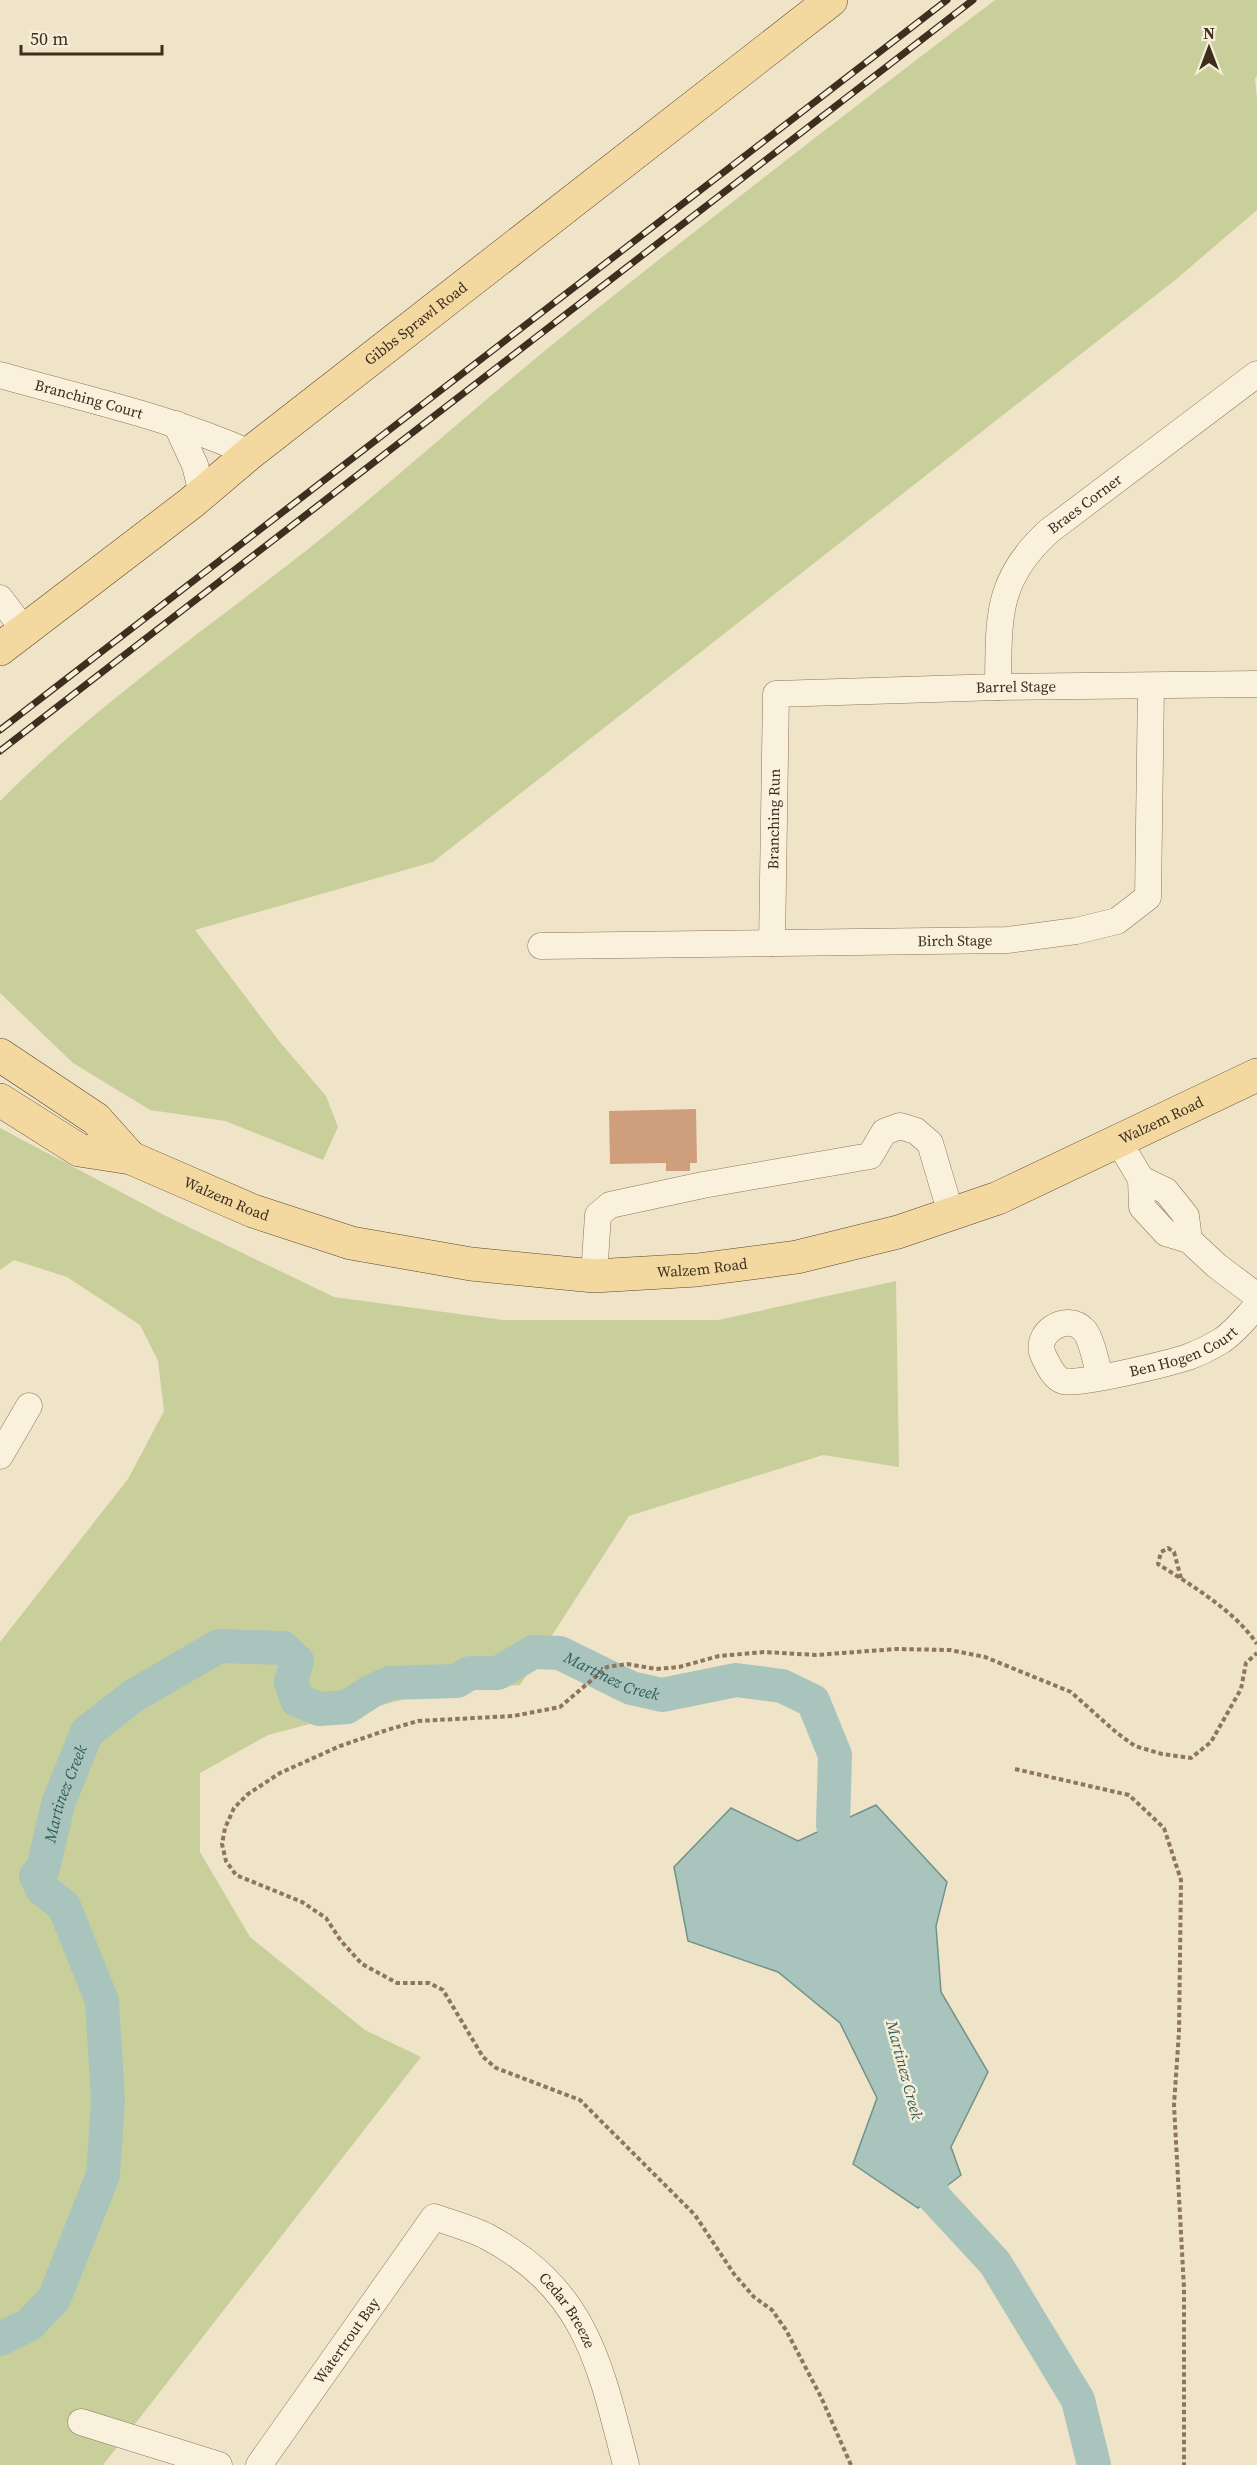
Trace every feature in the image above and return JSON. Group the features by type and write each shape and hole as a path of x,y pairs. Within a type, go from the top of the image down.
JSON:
{"main road":[{"name":"Gibbs Sprawl Road","path":"12,640 202,494 250,453 298,418 831,0"},
{"name":"Walzem Road","path":"0,1055 96,1119 131,1158"},
{"name":"Walzem Road","path":"0,1101 79,1150 131,1158 253,1211 351,1243 471,1264 594,1275 697,1270 796,1257 898,1232 998,1198 1257,1075"}],"street":[{"name":"Braes Corner","path":"998,687 1000,612 1017,565 1031,547 1257,374"},
{"name":"Branching Court","path":"0,375 176,424 250,453"},
{"path":"176,424 195,465 202,494"},
{"path":"0,598 12,640"},
{"name":"Barrel Stage","path":"776,694 998,687 1257,684"},
{"name":"Birch Stage","path":"541,946 1007,940 1076,931 1117,921 1148,897 1151,686"},
{"name":"Branching Run","path":"772,942 776,694"},
{"path":"594,1275 598,1215 610,1205 704,1185 870,1156 884,1132 900,1126 916,1131 930,1143 951,1214"},
{"path":"1119,1142 1141,1179 1166,1191 1186,1216 1189,1240 1217,1266 1257,1296"},
{"name":"Ben Hogen Court","path":"1100,1377 1190,1356 1222,1340 1257,1306"},
{"path":"0,1456 28,1406"},
{"name":"Watertrout Bay","path":"259,2465 434,2217"},
{"name":"Cedar Breeze","path":"434,2217 484,2236 522,2258 559,2293 579,2321 596,2356 626,2465"},
{"path":"81,2422 219,2465"}],"path":[{"path":"1181,1578 1174,1552 1168,1548 1161,1552 1158,1564 1204,1594 1226,1612 1257,1644"},
{"path":"851,2465 802,2358 772,2310 754,2297 734,2274 695,2215 580,2100 496,2068 483,2057 443,1990 429,1983 397,1983 362,1964 341,1941 326,1918 302,1902 236,1875 226,1861 222,1844 225,1828 234,1808 248,1794 280,1773 340,1746 418,1721 513,1716 560,1707 607,1667 627,1664 656,1669 668,1668 719,1656 764,1652 816,1655 896,1649 950,1650 985,1657 1071,1692 1117,1733 1136,1746 1161,1754 1191,1758 1211,1742 1241,1689 1246,1663 1257,1653"},
{"path":"1015,1769 1129,1795 1164,1828 1181,1880 1179,2032 1174,2105 1184,2288 1184,2465"}],"green space":[{"path":"995,0 1257,0 1257,76 1255,78 1257,210 1174,281 433,862 195,930 279,1041 326,1096 338,1127 323,1160 225,1121 150,1110 73,1063 0,993 0,801 79,728 120,694 333,529 574,327 783,162"},
{"path":"0,1128 168,1217 334,1297 503,1320 718,1320 896,1281 899,1467 823,1455 629,1516 520,1685 435,1691 268,1735 200,1773 200,1852 250,1937 365,2030 421,2057 103,2465 0,2465 0,1642 128,1479 164,1411 158,1361 140,1325 67,1277 14,1260 0,1270"}],"water":[{"path":"876,1805 947,1882 936,1926 941,1992 988,2072 951,2147 961,2175 918,2208 853,2164 877,2098 840,2023 778,1972 688,1941 674,1867 731,1808 798,1841"}],"building":[{"path":"696,1109 697,1163 690,1163 690,1171 666,1171 666,1163 610,1164 609,1111"}],"waterway":[{"name":"Martinez Creek","path":"0,2339 29,2325 54,2299 103,2175 108,2100 102,2001 64,1906 42,1889 36,1876 43,1869 58,1804 87,1732 133,1696 219,1646 283,1648 297,1661 291,1682 297,1700 319,1709 347,1707 389,1683 457,1681 470,1673 498,1673 533,1652 560,1653 631,1688 662,1695 736,1680 782,1686 813,1701 835,1755 833,1825 846,1869"},
{"name":"Martinez Creek","path":"925,2152 933,2196 995,2263 1078,2400 1094,2465"}],"railway":[{"path":"0,730 947,0"},
{"path":"0,751 973,0"}]}
